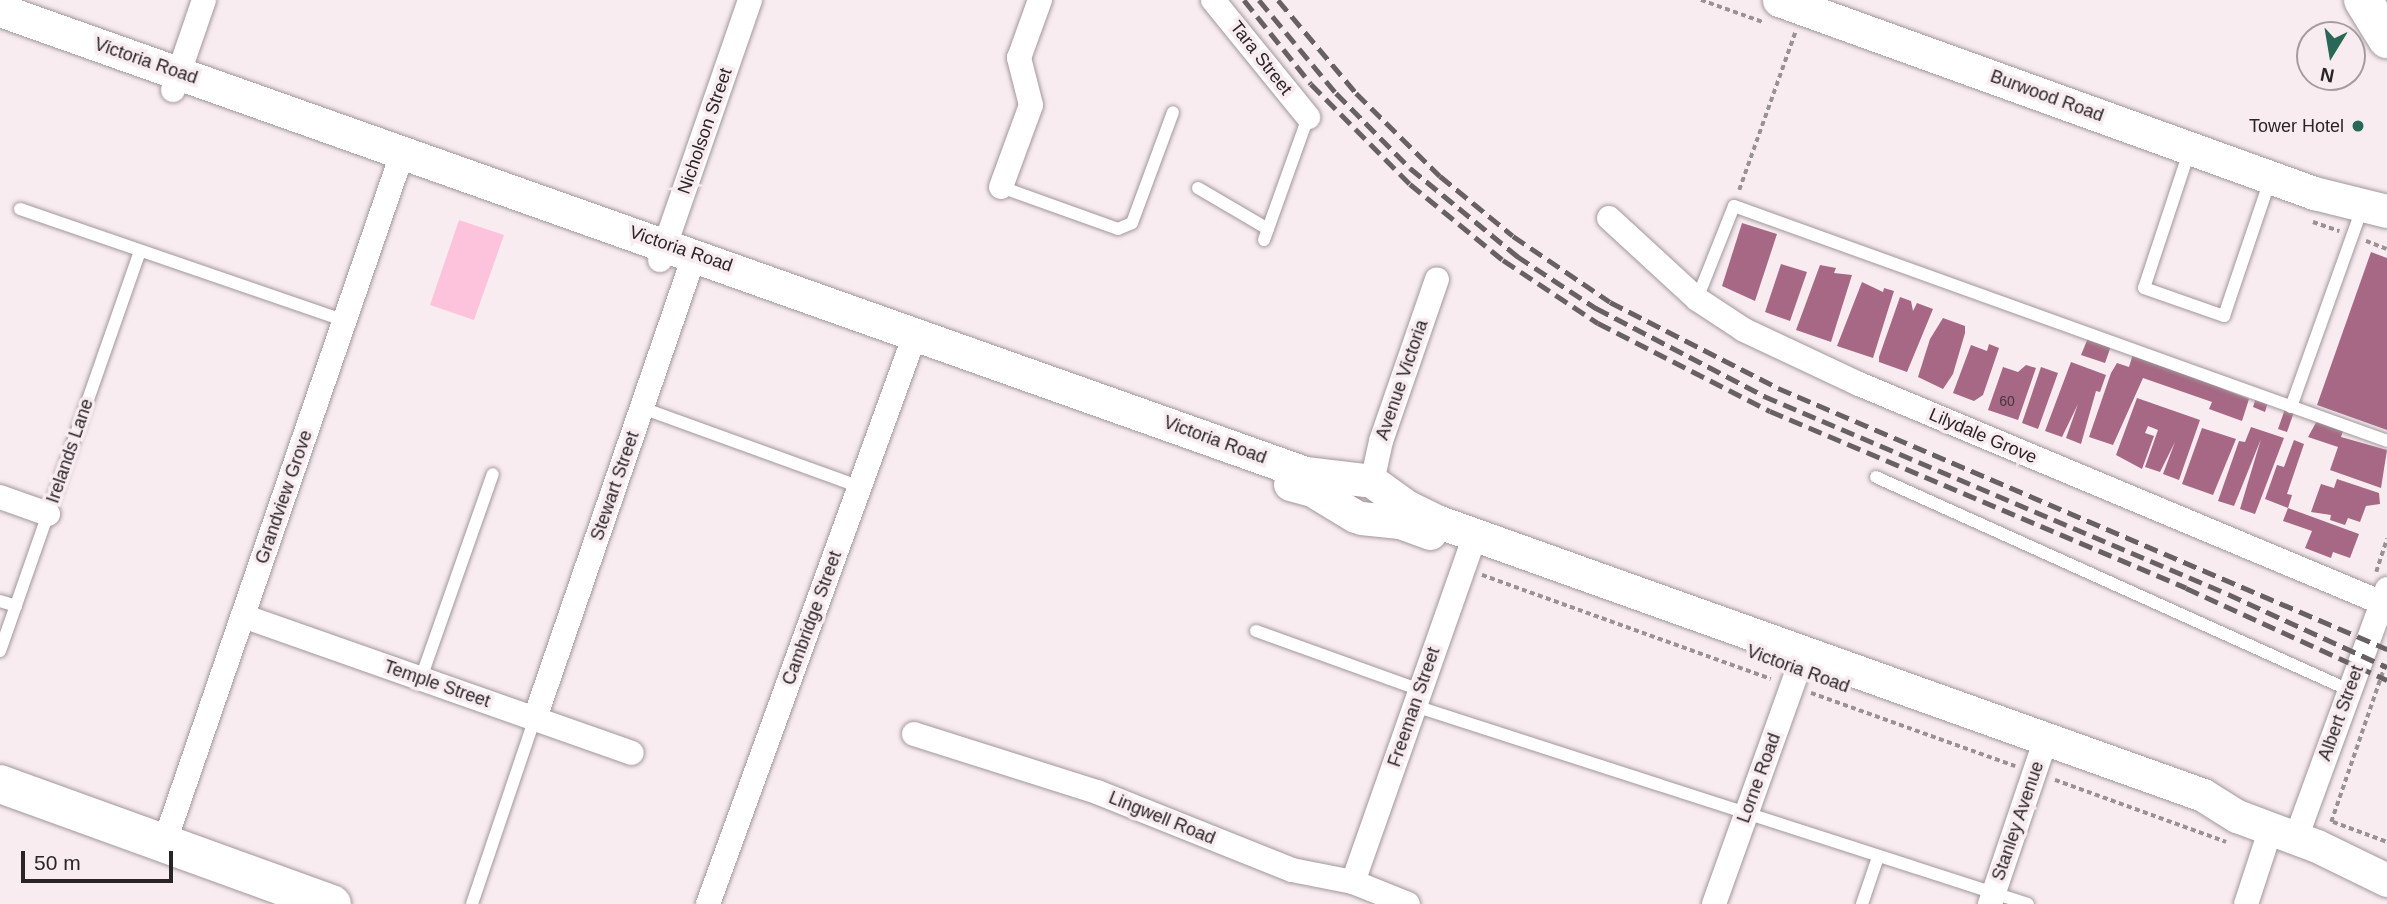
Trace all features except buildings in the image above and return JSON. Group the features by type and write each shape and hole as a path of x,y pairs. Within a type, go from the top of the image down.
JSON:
{"main road":[{"path":"2362,0 2387,39"},
{"path":"0,785 332,904"}],"street":[{"path":"176,81 204,0"},
{"name":"Nicholson Street","path":"677,258 750,0"},
{"path":"1001,187 1031,105 1019,58 1040,0"},
{"name":"Tara Street","path":"1213,0 1308,117"},
{"name":"Burwood Road","path":"1791,4 2315,192 2378,220"},
{"name":"Victoria Road","path":"0,10 176,81 913,340 1191,441 1312,490 1358,517 1412,525 1470,550 2040,756 2203,795 2289,843 2387,880"},
{"name":"Victoria Road","path":"0,31 176,81"},
{"name":"Grandview Grove","path":"164,844 400,160"},
{"name":"Lilydale Grove","path":"1609,218 1697,299 1744,330 1859,384 2385,599"},
{"name":"Stewart Street","path":"535,718 642,408 677,258"},
{"name":"Avenue Victoria","path":"1371,482 1379,448 1437,279"},
{"name":"Cambridge Street","path":"708,904 913,340"},
{"name":"Victoria Road","path":"1191,441 1312,475 1371,482 1425,516 1470,550"},
{"path":"1358,517 1379,509 1383,499 1371,482"},
{"path":"0,497 48,514"},
{"name":"Freeman Street","path":"1353,882 1470,550"},
{"name":"Albert Street","path":"2246,904 2289,843 2385,599"},
{"name":"Temple Street","path":"243,616 632,752"},
{"name":"Lorne Road","path":"1714,904 1798,669"},
{"name":"Lingwell Road","path":"914,734 1097,792 1292,870 1353,882 1408,904"},
{"name":"Stanley Avenue","path":"1992,898 2040,756"},
{"name":"Victoria Road","path":"2289,843 2387,861"}],"lane":[{"path":"1001,187 1118,229 1132,223 1173,113"},
{"path":"1198,188 1266,235 1308,117"},
{"path":"2190,148 2144,288 2224,316 2272,177"},
{"path":"1697,299 1734,206 2387,441"},
{"path":"20,209 345,321"},
{"path":"2291,407 2378,220"},
{"name":"Irelands Lane","path":"0,651 140,251"},
{"path":"642,408 860,487"},
{"path":"421,678 493,474"},
{"path":"1876,477 2349,690"},
{"path":"0,600 16,606"},
{"path":"1256,631 1418,698 1992,898 2028,904"},
{"path":"472,904 535,718"},
{"path":"1862,904 1878,857"}],"path":[{"path":"1734,206 1791,4"},
{"path":"1470,550 2289,843 2387,660"}],"shaded area":[{"path":"459,220 504,235 474,320 430,305"}],"railway":[{"path":"1244,0 1311,84 1410,184 1503,260 1598,323 1770,411 2186,588 2387,680"},
{"path":"1259,0 1336,93 1410,168 1517,256 1596,308 1764,396 2228,594 2387,667"},
{"path":"1278,0 1356,93 1440,176 1513,236 1610,302 1778,388 2387,649"}],"place":[{"name":"Tower Hotel","path":"2358,126"}]}
